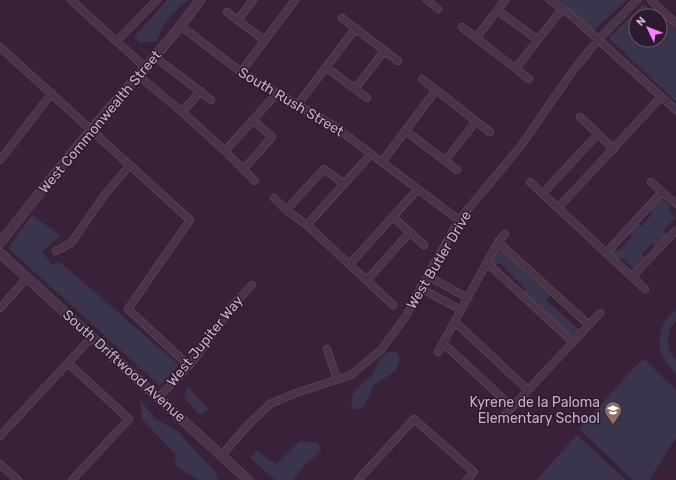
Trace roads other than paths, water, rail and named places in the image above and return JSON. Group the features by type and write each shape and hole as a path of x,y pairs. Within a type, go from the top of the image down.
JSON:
{"street":[{"path":"71,0 146,68"},
{"path":"117,41 157,0"},
{"name":"West Commonwealth Street","path":"0,243 92,129 181,26 200,0"},
{"path":"238,20 253,0"},
{"path":"241,72 294,0"},
{"path":"427,0 438,9"},
{"path":"476,38 505,0"},
{"path":"550,0 598,40 676,110"},
{"name":"West Butler Drive","path":"221,456 248,425 270,404 296,393 351,375 381,350 406,316 420,288 459,220 520,147 572,72 598,40 637,0"},
{"path":"650,0 676,24"},
{"path":"516,68 562,9"},
{"path":"497,10 538,40"},
{"path":"227,12 264,40"},
{"path":"342,18 398,61"},
{"name":"South Rush Street","path":"181,26 241,72 334,126 459,220"},
{"path":"462,27 529,79"},
{"path":"298,104 356,29"},
{"path":"0,47 92,129 190,220 128,309 189,366"},
{"path":"355,89 384,51"},
{"path":"155,57 212,100"},
{"path":"326,67 367,98"},
{"path":"139,76 182,112 255,181"},
{"path":"422,79 490,132"},
{"path":"382,162 436,90"},
{"path":"182,112 201,91"},
{"path":"0,160 52,93"},
{"path":"225,151 277,93"},
{"path":"558,208 662,97"},
{"path":"580,117 614,149"},
{"path":"243,170 272,137 253,120"},
{"path":"445,161 476,121"},
{"path":"406,131 457,170"},
{"path":"542,194 598,134"},
{"path":"307,225 371,154"},
{"path":"56,251 71,243 106,193 130,165"},
{"path":"286,210 324,169 344,184"},
{"path":"530,182 645,289"},
{"path":"651,182 676,204"},
{"path":"350,264 418,189"},
{"path":"606,252 662,192"},
{"path":"274,198 286,210 307,225 393,305"},
{"path":"393,217 424,245"},
{"path":"632,277 676,230"},
{"path":"367,280 410,232"},
{"path":"438,352 498,242 505,234"},
{"path":"498,242 589,325"},
{"name":"South Driftwood Avenue","path":"0,253 248,480"},
{"path":"487,263 573,342"},
{"path":"427,276 465,304"},
{"path":"0,308 27,278"},
{"name":"West Jupiter Way","path":"158,398 189,366 232,306 252,285"},
{"path":"420,288 465,304"},
{"path":"504,416 600,313"},
{"path":"455,322 528,390"},
{"path":"0,436 92,337"},
{"path":"443,343 512,408"},
{"path":"327,349 337,379"},
{"path":"68,364 129,419 72,480"},
{"path":"358,480 414,419 474,472 467,480"},
{"path":"0,464 18,480"}],"place":[{"name":"Kyrene de la Paloma Elementary School","path":"613,425"}]}
